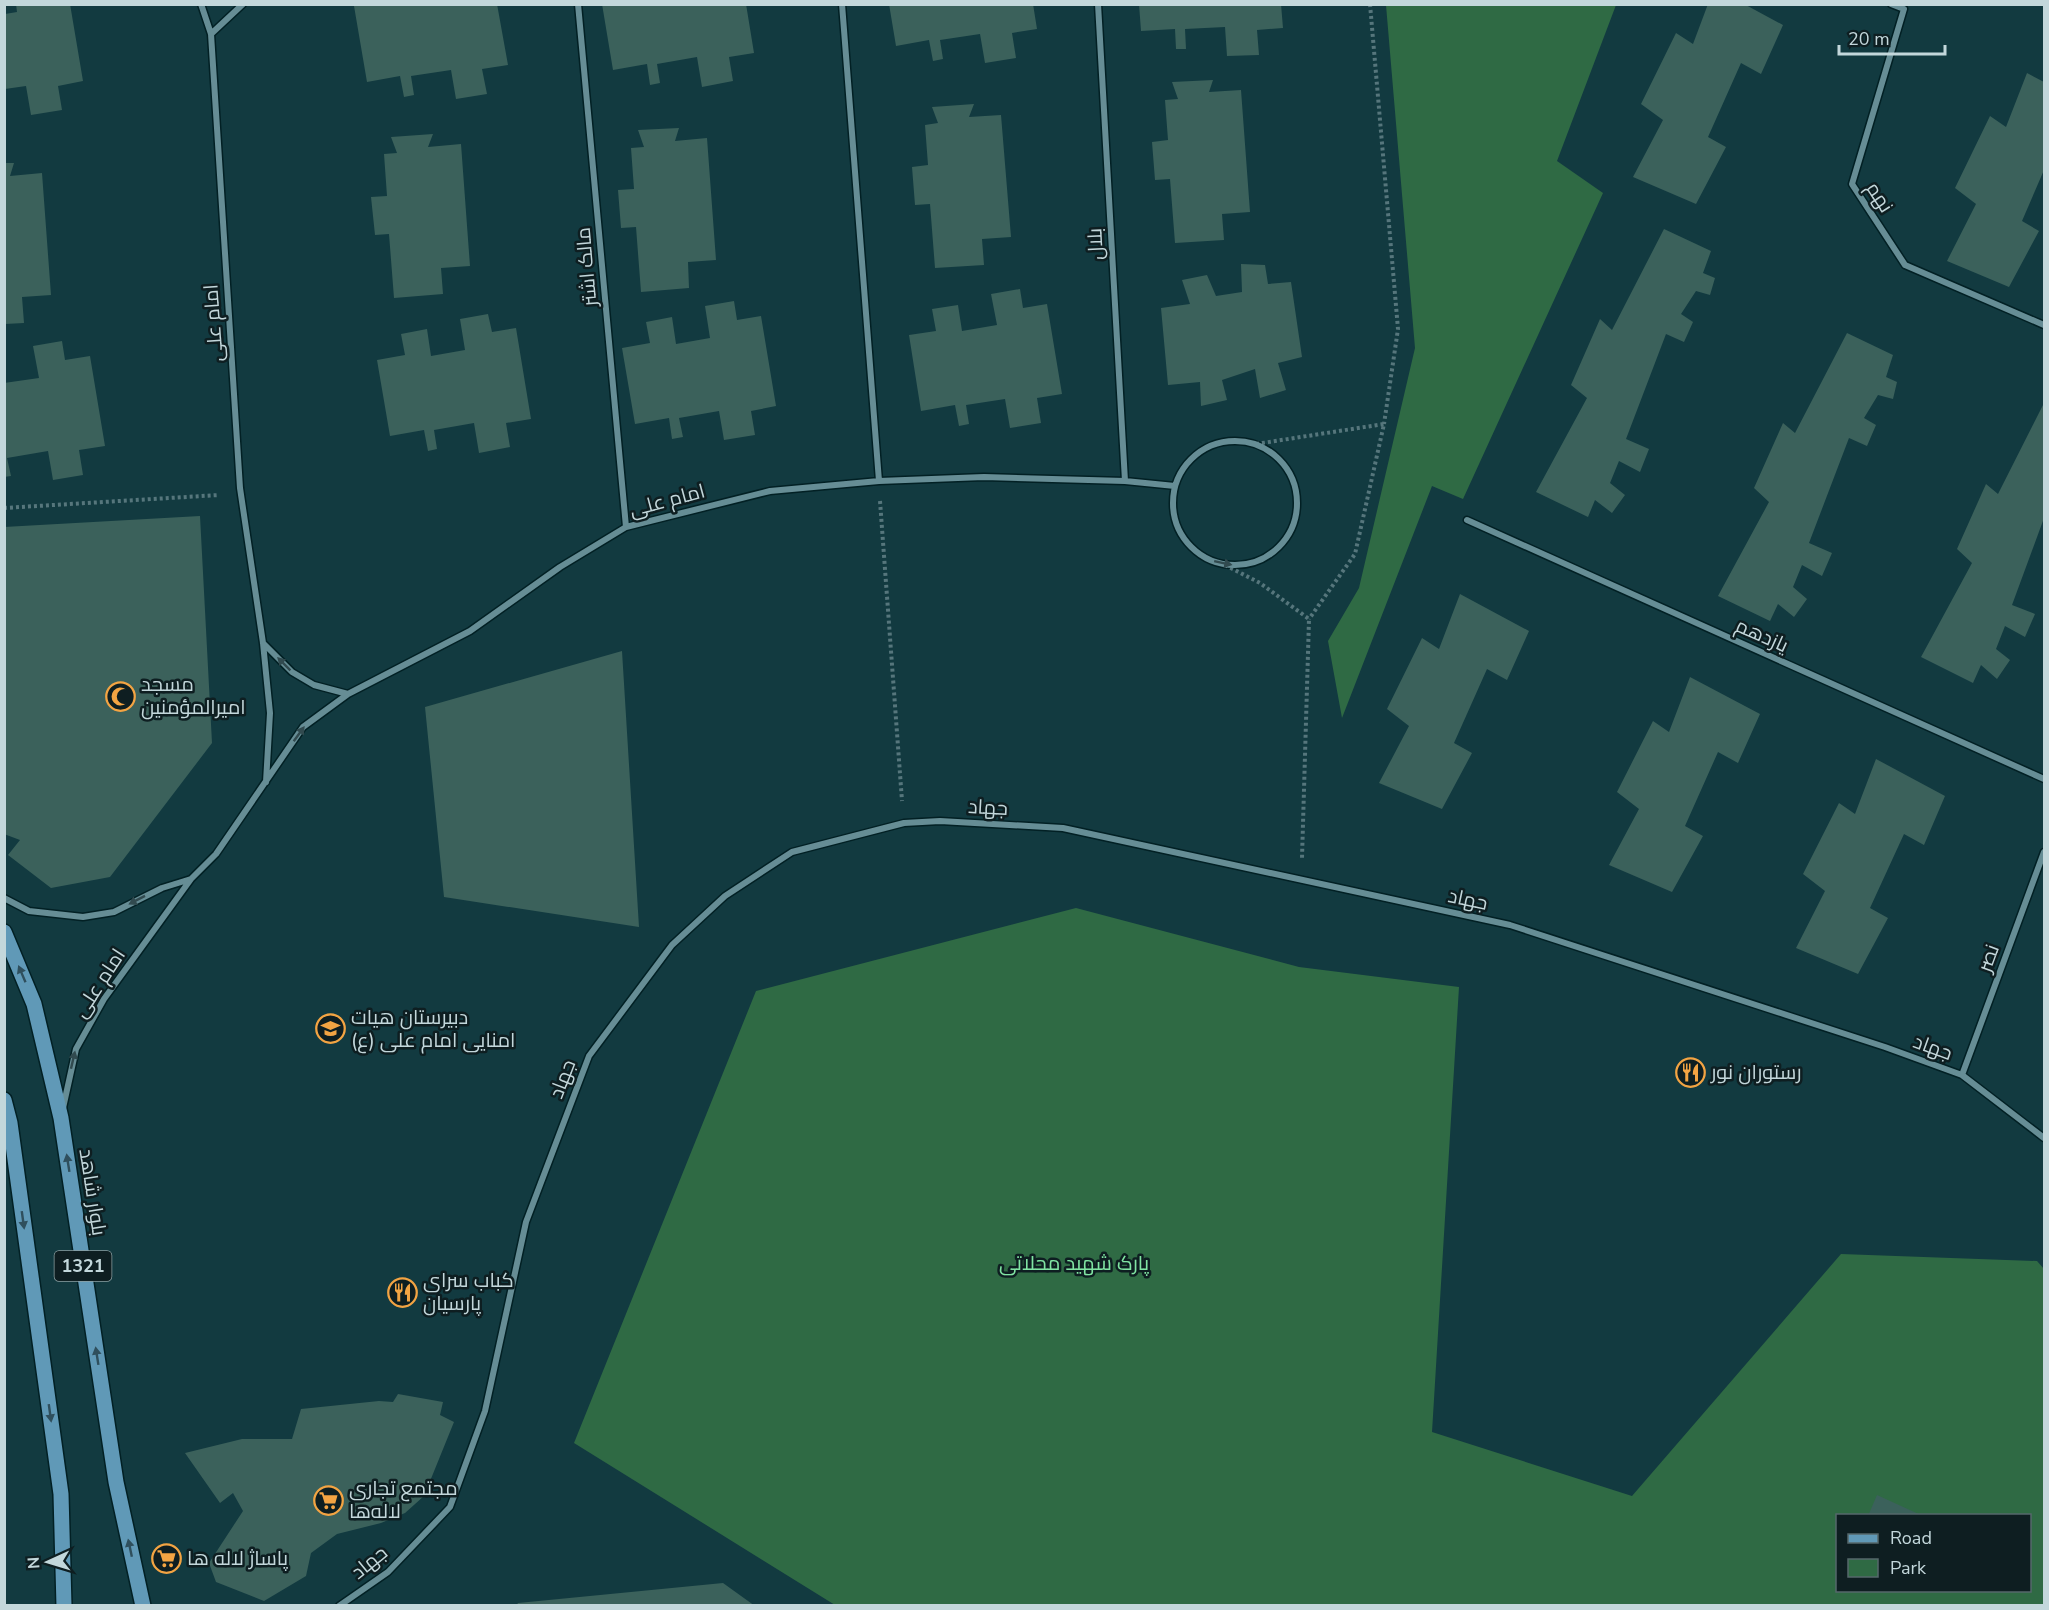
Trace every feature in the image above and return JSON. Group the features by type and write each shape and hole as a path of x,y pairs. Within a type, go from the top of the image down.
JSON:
{"main road":[{"name":"بلوار شاهد","path":"4,932 34,1004 61,1118 116,1482 143,1605"},
{"name":"1321","path":"4,1100 10,1122 61,1494 64,1605"}],"street":[{"name":"امام علی","path":"201,4 211,34 241,493 263,643 270,713 266,782"},
{"path":"211,34 243,4"},
{"name":"مالک اشتر","path":"578,4 626,527"},
{"path":"842,4 879,481"},
{"name":"بلال","path":"1098,4 1125,481"},
{"name":"نهم","path":"1891,4 1906,7 1852,184 1905,265 2044,325"},
{"path":"1237,440 1256,444 1274,454 1288,469 1296,488 1298,509 1292,529 1281,546 1265,558 1246,565 1225,565 1206,558 1189,545 1178,528 1173,507 1175,486 1184,468 1198,453 1216,444 1237,440"},
{"name":"امام علی","path":"61,1118 76,1049 104,999 191,879 216,854 303,727 348,694 470,631 560,567 626,527 771,491 879,481 984,477 1125,481 1175,486"},
{"name":"یازدهم","path":"1467,520 2044,779"},
{"path":"263,643 292,672 314,685 348,694"},
{"name":"جهاد","path":"339,1605 388,1572 450,1507 485,1411 526,1222 589,1056 672,945 725,896 792,852 904,823 940,821 1063,828 1510,925 1885,1047 1962,1075 2044,1138"},
{"name":"نصر","path":"1962,1075 2044,852"},
{"name":"امام علی","path":"4,898 29,911 83,917 114,912 162,888 191,879"}],"path":[{"path":"1301,879 1309,619 1355,554 1384,424 1398,329 1370,4"},
{"path":"1256,444 1384,424"},
{"path":"879,481 904,823"},
{"path":"4,508 241,493"},
{"path":"1225,565 1260,583 1309,619"}],"green space":[{"path":"1386,5 1616,5 1557,161 1603,193 1463,499 1432,486 1342,718 1328,641 1359,588 1415,348"},
{"name":"پارک شهید محلاتی","path":"1076,908 1299,967 1459,987 1432,1432 1632,1496 1841,1254 2037,1261 2044,1269 2044,1605 835,1605 574,1443 756,991"}],"building":[{"path":"16,4 70,4 83,81 58,86 62,110 31,115 26,86 5,89 5,14 17,12"},
{"path":"363,4 497,4 508,65 482,69 487,94 456,99 451,70 411,76 414,95 404,97 400,76 367,82 354,6"},
{"path":"602,4 746,4 754,53 729,57 733,81 702,87 697,57 657,64 660,83 650,85 647,64 613,70"},
{"path":"889,4 1033,4 1037,29 1012,33 1016,58 985,63 980,34 940,40 943,59 933,61 929,40 896,46"},
{"path":"1139,4 1281,4 1283,28 1257,30 1259,55 1227,56 1225,27 1185,29 1186,49 1176,49 1175,29 1141,31"},
{"path":"1708,4 1744,4 1783,25 1761,74 1741,63 1708,137 1726,147 1696,204 1633,177 1663,120 1641,104 1676,33 1693,44"},
{"path":"2027,73 2044,82 2044,170 2022,221 2039,231 2009,287 1947,261 1976,204 1955,188 1990,116 2006,127"},
{"path":"1213,80 1209,92 1241,90 1250,212 1222,214 1224,240 1175,243 1170,179 1155,180 1152,142 1168,140 1165,100 1178,99 1172,82"},
{"path":"974,104 969,117 1001,115 1011,237 982,239 984,265 935,268 930,204 915,205 912,167 928,165 925,125 938,123 932,107"},
{"path":"679,128 675,141 707,138 716,260 688,262 689,288 641,292 636,227 621,228 618,190 634,189 631,148 644,147 638,130"},
{"path":"433,134 428,147 461,144 470,266 441,268 443,294 394,298 389,234 375,235 371,197 387,196 384,154 397,153 391,137"},
{"path":"5,163 14,163 10,176 42,173 51,295 22,297 24,323 5,324"},
{"path":"1664,229 1711,251 1703,273 1715,278 1710,295 1696,291 1681,314 1693,322 1684,342 1666,334 1626,439 1649,449 1640,472 1619,461 1610,483 1625,495 1612,513 1595,500 1588,517 1536,492 1587,398 1571,385 1600,319 1612,330"},
{"path":"1241,264 1265,265 1268,284 1291,282 1302,357 1278,363 1286,390 1260,398 1255,369 1222,380 1227,400 1201,406 1200,382 1168,385 1161,308 1190,304 1182,280 1207,275 1216,296 1242,292"},
{"path":"1020,289 1023,308 1047,304 1062,394 1037,398 1041,423 1010,428 1005,399 966,405 969,424 959,426 955,405 921,411 909,335 936,331 932,309 958,305 962,331 997,325 991,294"},
{"path":"734,301 737,320 761,316 776,406 751,411 755,435 724,440 719,411 679,418 683,437 672,439 669,418 635,424 622,348 650,343 646,322 672,317 676,344 710,338 705,306"},
{"path":"488,314 492,332 516,328 531,419 506,423 510,447 479,453 474,423 434,430 437,449 428,451 424,430 390,436 377,360 405,355 401,334 427,329 431,356 465,350 460,319"},
{"path":"1847,333 1893,355 1886,377 1897,382 1893,399 1878,395 1864,418 1876,425 1867,446 1849,438 1809,543 1832,553 1822,576 1802,565 1793,587 1807,599 1794,617 1778,604 1770,621 1718,596 1769,502 1754,488 1783,423 1795,433"},
{"path":"62,341 65,360 90,356 105,446 79,450 83,475 53,480 48,451 7,458 11,476 4,477 4,383 39,378 33,346"},
{"path":"2044,403 2044,518 2012,605 2035,614 2025,637 2005,626 1996,649 2010,660 1997,679 1981,665 1973,683 1921,657 1972,563 1957,549 1986,484 1998,494"},
{"name":"مسجد امیرالمؤمنین","path":"200,516 212,743 110,877 51,888 8,855 20,840 4,834 4,527"},
{"path":"1460,594 1529,631 1507,680 1487,669 1454,743 1472,753 1442,809 1379,783 1409,726 1387,709 1422,638 1439,649"},
{"path":"622,651 639,927 444,897 425,707"},
{"path":"1690,677 1760,714 1738,763 1718,752 1685,826 1703,836 1672,892 1609,865 1639,809 1617,792 1653,721 1669,732"},
{"path":"1876,759 1945,796 1924,845 1904,834 1870,908 1888,918 1858,974 1796,948 1825,891 1803,874 1839,803 1855,814"},
{"name":"مجتمع تجاری لاله‌ها","path":"398,1394 443,1402 440,1415 454,1422 424,1496 405,1513 381,1523 337,1534 311,1553 306,1576 264,1601 216,1582 209,1563 243,1511 233,1493 220,1503 185,1453 242,1439 292,1439 301,1409 379,1401 393,1402"},
{"path":"1877,1495 1919,1514 1869,1514"},
{"path":"723,1583 755,1606 516,1606 518,1603"}],"place":[{"name":"مسجد امیرالمؤمنین","path":"120,696"},
{"name":"دبیرستان هیات امنایی امام علی (ع)","path":"330,1028"},
{"name":"رستوران نور","path":"1690,1072"},
{"name":"کباب سرای پارسیان","path":"402,1292"},
{"name":"مجتمع تجاری لاله‌ها","path":"328,1500"},
{"name":"پاساژ لاله ها","path":"166,1558"}]}
